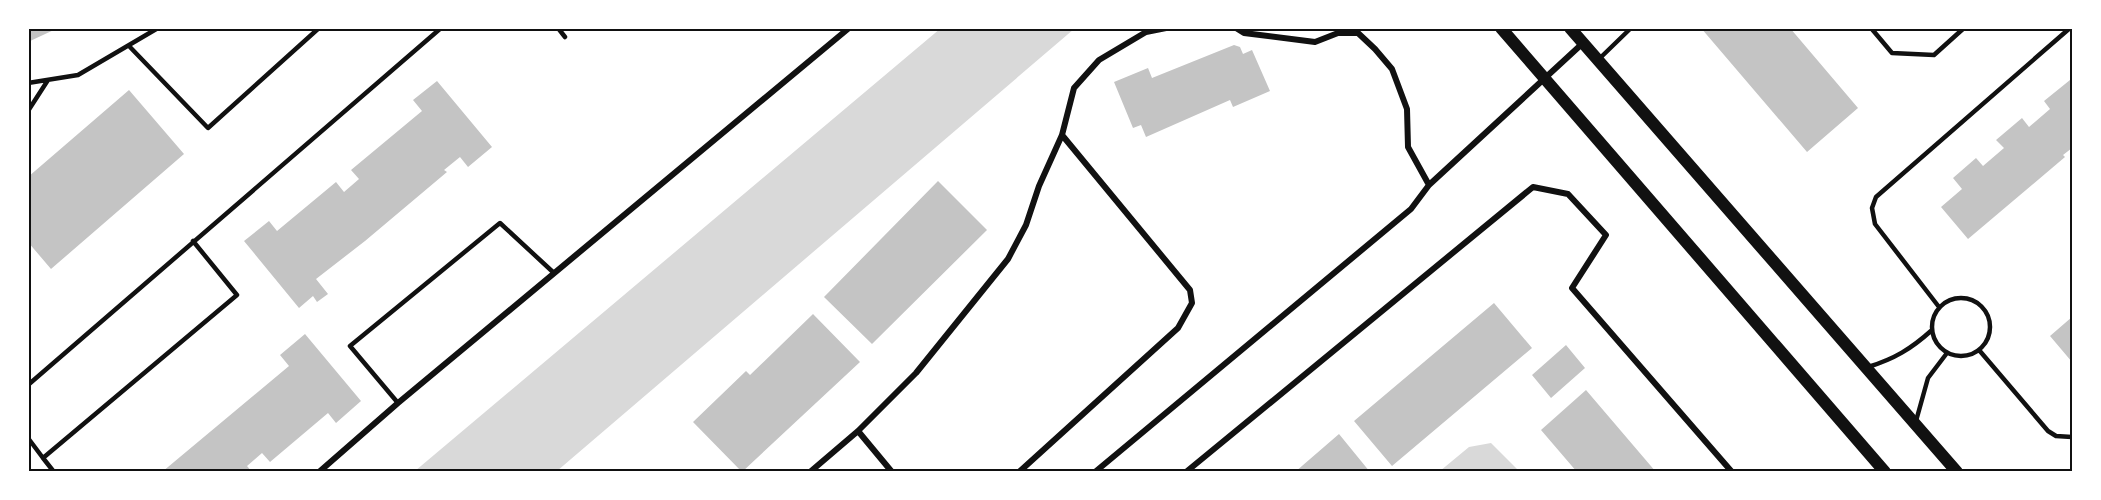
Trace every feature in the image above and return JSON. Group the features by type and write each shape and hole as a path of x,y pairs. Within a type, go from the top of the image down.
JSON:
{"main road":[{"path":"1501,28 1885,471"},
{"path":"1573,29 1957,471"}],"street":[{"path":"319,471 849,28"},
{"path":"810,471 858,431 916,373 1008,259 1026,225 1039,186 1062,135 1074,88 1099,60 1146,32 1166,28"},
{"path":"1236,28 1244,33 1316,42 1336,31 1348,30 1358,33 1392,69 1407,109 1408,147 1430,185"},
{"path":"1095,471 1411,209 1430,185 1583,43"},
{"path":"1019,471 1178,328 1192,303 1190,290 1062,135"},
{"path":"1186,471 1533,187 1568,194 1606,235 1572,288 1732,471"},
{"path":"858,431 892,471"}],"lane":[{"path":"28,83 78,75 158,28"},
{"path":"129,46 208,128 319,28"},
{"path":"28,385 441,28"},
{"path":"558,28 565,37"},
{"path":"1598,60 1631,28"},
{"path":"1871,28 1892,53 1934,55 1964,28"},
{"path":"1940,307 1875,224 1872,208 1876,196 2070,28"},
{"path":"28,111 48,80"},
{"path":"398,403 350,346 500,223 554,273"},
{"path":"43,458 237,295 193,242"},
{"path":"1964,298 1975,301 1984,308 1989,318 1990,330 1987,341 1979,350 1958,357 1938,346 1932,330 1935,313 1940,307 1952,299 1964,298"},
{"path":"1866,368 1909,351 1932,330"},
{"path":"1979,350 2048,431 2055,436 2073,437"},
{"path":"1916,424 1928,378 1947,353"},
{"path":"28,438 54,471"}],"shaded area":[{"path":"941,28 1074,29 557,471 415,471"},
{"path":"1491,443 1519,471 1440,471 1469,447"}],"building":[{"path":"28,28 58,28 28,42"},
{"path":"1701,28 1790,28 1858,108 1807,152"},
{"path":"1234,45 1240,47 1243,54 1252,50 1270,91 1233,107 1230,100 1146,137 1141,125 1133,128 1114,82 1148,68 1152,78"},
{"path":"2070,80 2072,83 2072,148 2063,155 2065,157 1968,239 1941,207 1962,189 1953,178 1976,158 1983,166 2004,148 1996,140 2022,118 2029,127 2050,109 2044,101"},
{"path":"437,81 492,147 468,167 460,157 444,170 447,172 316,279 328,294 317,302 313,296 299,308 244,241 269,221 277,231 336,182 344,192 359,179 351,170 422,111 413,100"},
{"path":"129,90 184,154 51,269 28,242 28,177"},
{"path":"938,181 987,230 872,344 824,297"},
{"path":"1494,303 1532,348 1392,466 1354,421"},
{"path":"813,314 860,362 742,472 693,422 746,371 750,375"},
{"path":"2072,317 2072,362 2050,336"},
{"path":"305,334 361,401 336,423 328,413 270,462 262,453 247,466 252,472 162,472 289,366 280,355"},
{"path":"1566,345 1585,368 1551,398 1532,375"},
{"path":"1586,390 1656,472 1577,472 1541,430"},
{"path":"1339,434 1370,472 1295,472"}]}
